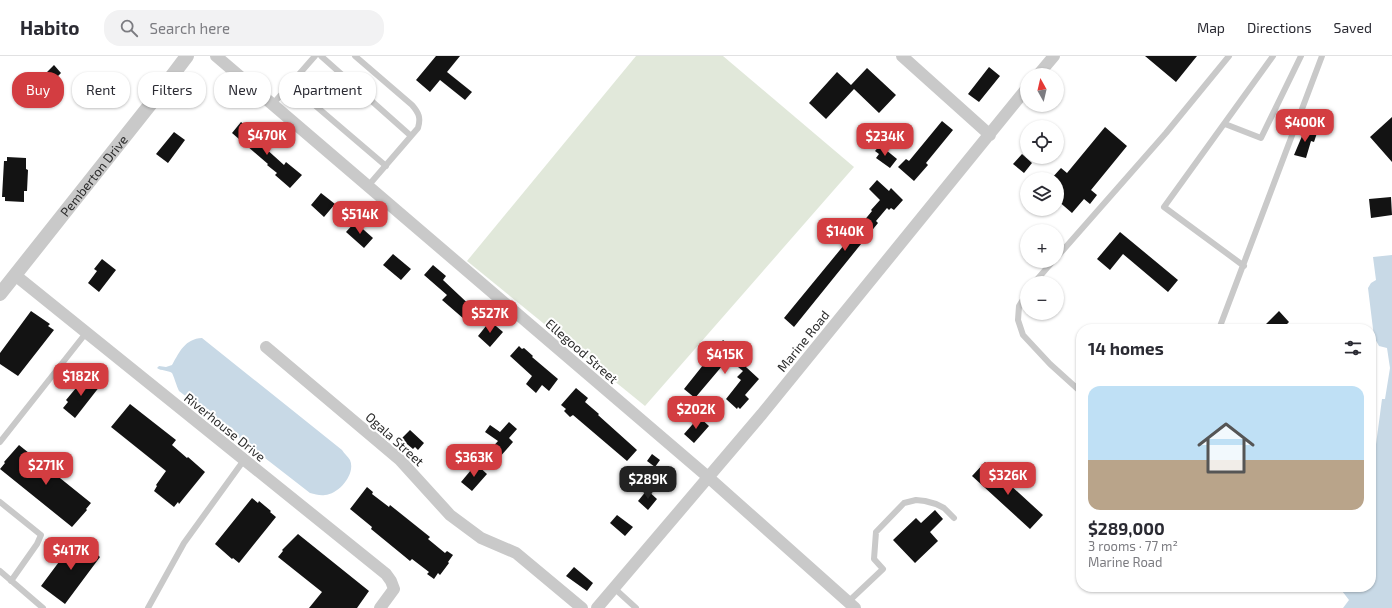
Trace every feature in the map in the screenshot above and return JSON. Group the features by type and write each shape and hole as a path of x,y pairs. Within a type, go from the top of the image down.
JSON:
{"street":[{"name":"Pemberton Drive","path":"0,294 188,56"},
{"name":"Ellegood Street","path":"216,56 708,477 852,605"},
{"path":"902,56 990,135"},
{"path":"1044,68 1054,56"},
{"name":"Marine Road","path":"597,608 762,414 1020,96"},
{"name":"Riverhouse Drive","path":"15,275 386,574 394,589 380,608"},
{"name":"Ogala Street","path":"266,346 400,460 450,514 481,538 516,553 582,608"}],"lane":[{"path":"301,72 315,56"},
{"path":"321,56 411,136"},
{"path":"355,56 412,105 417,111 419,117 418,128 368,186"},
{"path":"1064,249 1170,128 1229,56"},
{"path":"1244,266 1164,207 1273,56"},
{"path":"1225,124 1261,138 1301,56"},
{"path":"1221,324 1322,56"},
{"path":"272,105 279,97"},
{"path":"318,108 386,166"},
{"path":"1040,276 1047,268"},
{"path":"1020,304 1018,320 1023,335 1050,364 1076,387"},
{"path":"0,442 86,333"},
{"path":"148,608 184,543 244,460"},
{"path":"852,605 883,569 874,559 876,532 904,503 916,500 936,504 944,508 954,518"},
{"path":"0,502 41,535 37,544 11,581"},
{"path":"0,571 43,608"},
{"path":"614,588 636,608"}],"shaded area":[{"path":"636,56 723,56 854,167 645,406 467,261"}],"water":[{"path":"1392,255 1392,608 1343,608 1349,600 1343,592 1376,592 1376,444 1382,399 1385,399 1390,368 1387,348 1379,346 1376,341 1376,324 1372,324 1368,288 1371,283 1376,280 1373,257"},
{"path":"202,338 342,450 350,460 351,471 341,487 330,494 325,495 310,493 179,391 172,373 157,368 159,366 166,367 172,365 187,343"}],"building":[{"path":"436,56 460,56 447,72 472,92 465,100 440,80 430,92 416,80"},
{"path":"1145,56 1197,56 1176,82"},
{"path":"54,65 60,72 47,72"},
{"path":"989,67 1000,76 979,102 968,94"},
{"path":"867,68 896,95 879,113 854,89 826,119 809,103 837,72 851,85"},
{"path":"1392,117 1392,162 1370,137"},
{"path":"942,121 953,130 926,163 928,165 914,181 898,167 906,159 909,161"},
{"path":"241,122 256,134 255,135 258,139 265,146 264,147 284,165 286,162 302,175 290,188 275,175 277,173 267,165 268,164 232,133"},
{"path":"1105,127 1127,146 1091,190 1097,195 1090,204 1084,199 1072,213 1064,206 1064,172 1057,172 1061,168 1067,173"},
{"path":"1305,129 1317,133 1314,142 1311,141 1306,158 1294,155"},
{"path":"174,132 185,140 168,163 156,154"},
{"path":"880,145 897,159 890,168 876,158 879,154 875,151"},
{"path":"1020,156 1020,164 1031,164 1025,172 1023,172 1013,164"},
{"path":"7,157 26,158 26,169 28,170 27,191 24,191 24,202 5,201 5,197 2,197 4,161 7,161"},
{"path":"877,180 889,191 891,188 903,200 894,210 891,208 889,210 887,208 876,221 878,223 794,327 784,318 880,200 869,189"},
{"path":"321,193 335,204 324,217 311,205"},
{"path":"1391,197 1392,215 1371,218 1369,199"},
{"path":"355,222 373,238 364,248 346,232"},
{"path":"1120,232 1178,280 1168,292 1123,254 1110,270 1097,259"},
{"path":"393,254 411,269 401,280 383,265"},
{"path":"102,259 116,270 99,292 88,283 97,271 94,269"},
{"path":"433,265 446,276 443,280 476,311 470,318 467,315 464,319 442,300 447,295 424,275"},
{"path":"31,311 50,324 48,326 54,330 18,376 0,364 0,353"},
{"path":"1279,311 1289,322 1287,324 1266,324"},
{"path":"490,321 503,332 490,347 478,336"},
{"path":"723,340 750,362 746,367 759,379 745,395 749,399 740,409 738,407 737,409 726,399 741,380 737,377 743,371 728,359 695,398 684,389"},
{"path":"519,346 522,349 524,348 533,356 532,357 558,379 549,391 542,385 536,393 526,384 532,376 510,356"},
{"path":"88,377 100,386 75,418 63,408 68,402 66,400 81,382 83,383"},
{"path":"576,388 588,398 585,402 637,450 627,461 573,415 570,417 564,411 566,409 561,405"},
{"path":"130,404 176,440 172,445 205,472 179,504 178,502 174,507 154,491 157,486 156,485 166,471 111,427"},
{"path":"699,417 709,426 694,443 684,434"},
{"path":"509,422 517,429 509,438 513,442 498,459 489,451 498,441 485,432 490,425 500,432"},
{"path":"410,430 424,443 418,450 415,447 413,449 401,439"},
{"path":"19,445 91,503 86,509 87,510 72,527 0,469 5,463 4,462"},
{"path":"652,454 660,460 655,467 647,461"},
{"path":"985,462 1043,515 1030,529 972,476"},
{"path":"476,464 487,474 472,491 461,482"},
{"path":"367,487 373,492 372,494 389,507 390,505 430,537 428,539 445,553 447,551 453,555 440,575 438,573 434,579 427,574 429,572 412,559 410,561 371,529 372,527 350,509"},
{"path":"647,490 657,499 648,510 638,501"},
{"path":"252,498 258,503 259,501 276,517 239,563 233,558 232,559 215,544"},
{"path":"935,510 943,519 930,532 938,541 915,563 893,540 916,518 921,523"},
{"path":"617,515 633,527 625,536 610,523"},
{"path":"298,534 369,591 357,608 309,608 322,592 278,557 283,551 282,550"},
{"path":"76,539 82,543 83,542 100,557 65,604 41,586"},
{"path":"574,567 593,583 587,591 566,576"}]}
